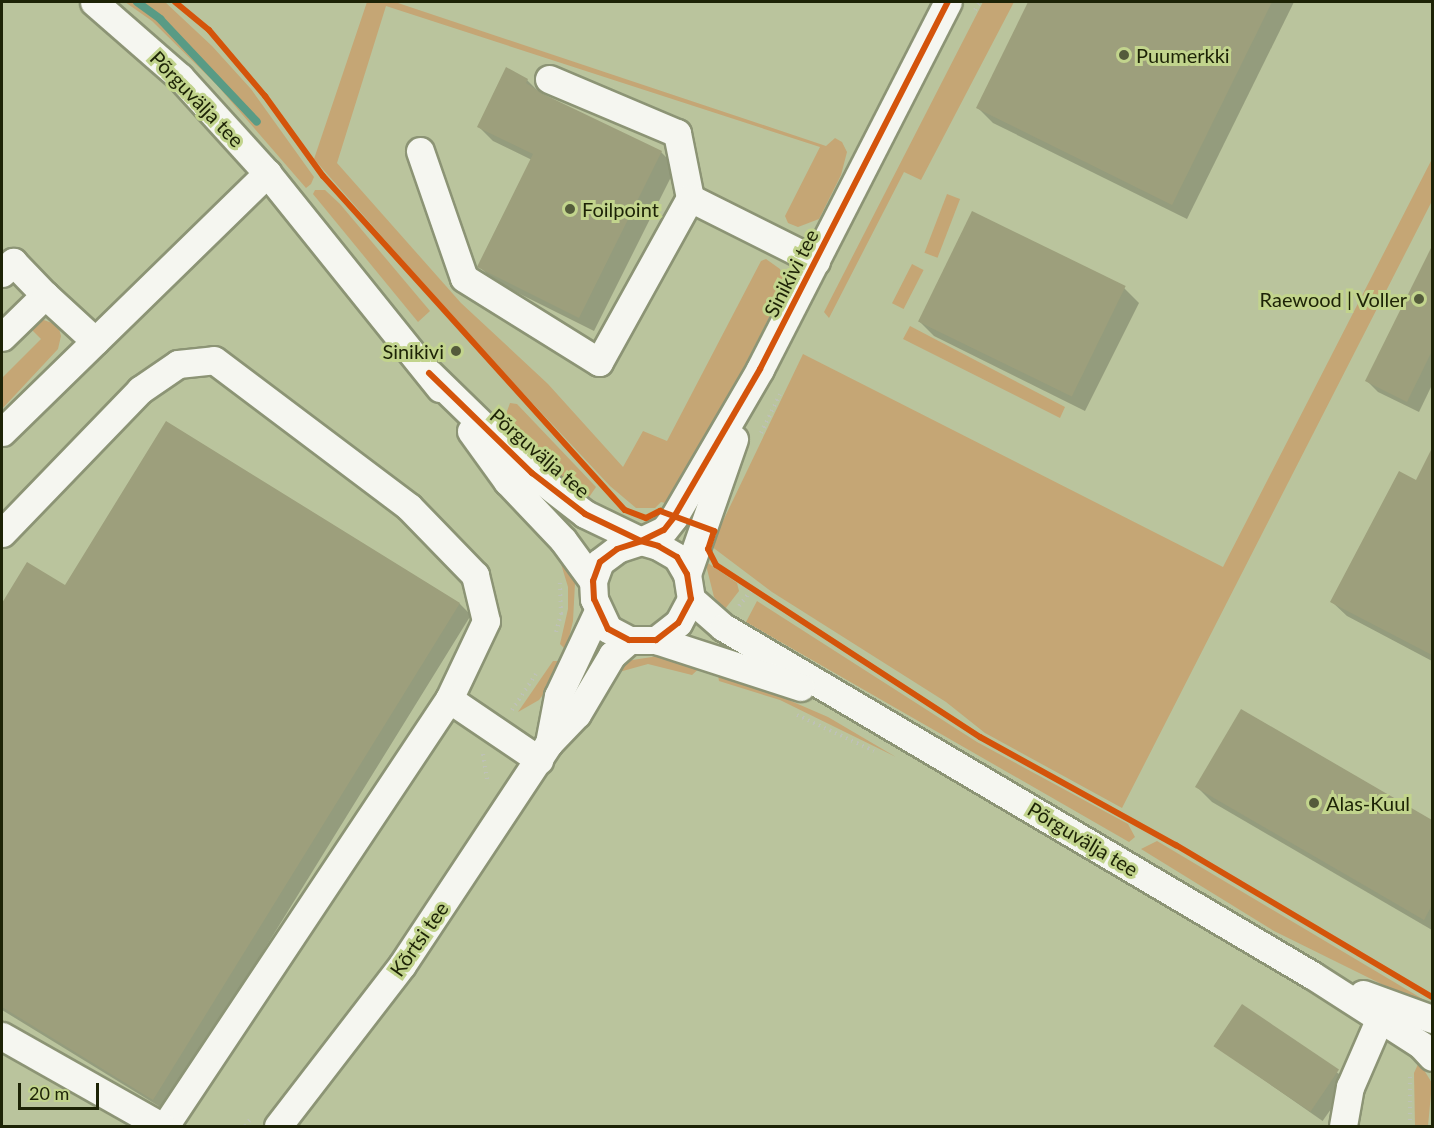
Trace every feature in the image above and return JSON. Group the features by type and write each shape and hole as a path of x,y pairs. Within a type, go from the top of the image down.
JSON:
{"street":[{"name":"Põrguvälja tee","path":"94,2 180,77 267,173 429,373 507,481 563,540 593,581"},
{"name":"Sinikivi tee","path":"641,541 664,530 674,517 760,369 948,2"},
{"path":"420,151 464,278 598,362 690,198 677,133 549,79"},
{"path":"2,432 267,173"},
{"path":"690,198 816,261"},
{"path":"2,273 13,262 95,341"},
{"path":"2,337 45,295"},
{"path":"2,533 140,390 178,364 214,360 409,507 475,575 486,621 449,699 163,1126 2,1036"},
{"name":"Sinikivi tee","path":"689,586 760,369"},
{"name":"Põrguvälja tee","path":"429,373 532,473 585,514 641,541"},
{"path":"641,541 677,557 689,586 678,623 656,640 629,640 608,629 597,613 593,581 600,562 617,549 641,541"},
{"name":"Põrguvälja tee","path":"689,586 723,627 1312,975 1421,1045 1432,1057"},
{"name":"Kõrtsi tee","path":"544,752 558,696 572,661 597,613"},
{"name":"Kõrtsi tee","path":"268,1117 402,965 544,752 577,714 612,655 629,640"},
{"name":"Põrguvälja tee","path":"656,640 853,705"},
{"path":"449,699 496,734 544,752"},
{"name":"Põrguvälja tee","path":"1312,975 1432,1019"},
{"path":"1343,1126 1350,1087 1380,1018"}],"path":[{"path":"560,580 561,614 552,650 572,661"},
{"path":"744,582 764,594"},
{"path":"485,790 488,782 482,756 539,669"},
{"path":"793,713 825,725 885,756"},
{"path":"245,1126 268,1117"}],"shaded area":[{"path":"125,2 165,2 212,46 251,89 314,177 311,184 306,188 216,84 152,21"},
{"path":"367,2 395,2 826,146 835,138 842,142 847,152 841,175 819,219 798,227 788,223 785,216 820,147 386,6 337,163 461,303 548,384 623,467 643,431 667,441 761,261 766,259 780,269 784,280 782,292 674,505 661,502 655,508 636,508 610,486 464,330 314,159"},
{"path":"983,2 1014,2 921,180 904,172 829,318 824,312"},
{"path":"1432,159 1432,201 1122,808 985,733 946,702 772,592 711,546 803,354 1223,567"},
{"path":"315,190 325,190 340,204 430,311 418,322 313,194"},
{"path":"947,194 960,199 937,258 924,253"},
{"path":"912,264 924,270 904,309 892,303"},
{"path":"38,318 58,325 61,336 58,349 2,409 2,378 41,339 25,323"},
{"path":"910,326 1065,407 1060,418 903,339"},
{"path":"510,403 517,404 596,487 585,503 506,414"},
{"path":"558,554 572,570 575,583 573,621 566,650 560,644 568,609 568,587"},
{"path":"705,561 737,583 739,591 725,609 714,597"},
{"path":"757,601 977,742 1128,824 1135,837 1129,842 746,622"},
{"path":"665,655 704,664 692,675 648,664 612,674 626,661"},
{"path":"553,661 561,661 551,684 539,700 518,712"},
{"path":"717,669 828,717 896,757 780,700 719,681"},
{"path":"1157,841 1426,1001 1432,1009 1274,931 1141,849"},
{"path":"1419,1062 1432,1083 1428,1126 1415,1126 1414,1073"}],"building":[{"name":"Puumerkki","path":"1028,2 1272,2 1172,205 976,108"},
{"name":"Foilpoint","path":"506,67 528,79 526,83 543,94 662,151 579,318 477,267 533,154 477,127"},
{"path":"972,211 1126,286 1072,397 918,322"},
{"name":"Raewood | Voller","path":"1432,246 1432,351 1407,402 1365,381"},
{"path":"166,421 460,603 153,1100 2,1007 2,603 27,562 65,585"},
{"path":"1432,448 1432,655 1330,602 1399,471 1416,480"},
{"name":"Alas-Kuul","path":"1241,709 1432,820 1432,905 1424,920 1195,787"},
{"path":"1242,1004 1339,1069 1310,1112 1213,1046"}],"waterway":[{"path":"137,2 160,19 257,122"}],"cycle path":[{"path":"175,2 209,30 265,96 323,176 625,510 646,518 660,511 714,531 708,549 716,565 980,737 1176,845 1432,997"},
{"path":"429,373 532,473 585,514 641,541 658,546 677,557 687,574 691,599 678,623 656,640 629,640 608,629 594,599 593,581 600,562 617,549 641,541 664,530 674,517 760,369 948,2"}],"place":[{"name":"Puumerkki","path":"1124,55"},
{"name":"Foilpoint","path":"570,209"},
{"name":"Raewood | Voller","path":"1419,299"},
{"name":"Sinikivi","path":"456,351"},
{"name":"Alas-Kuul","path":"1314,803"}]}
